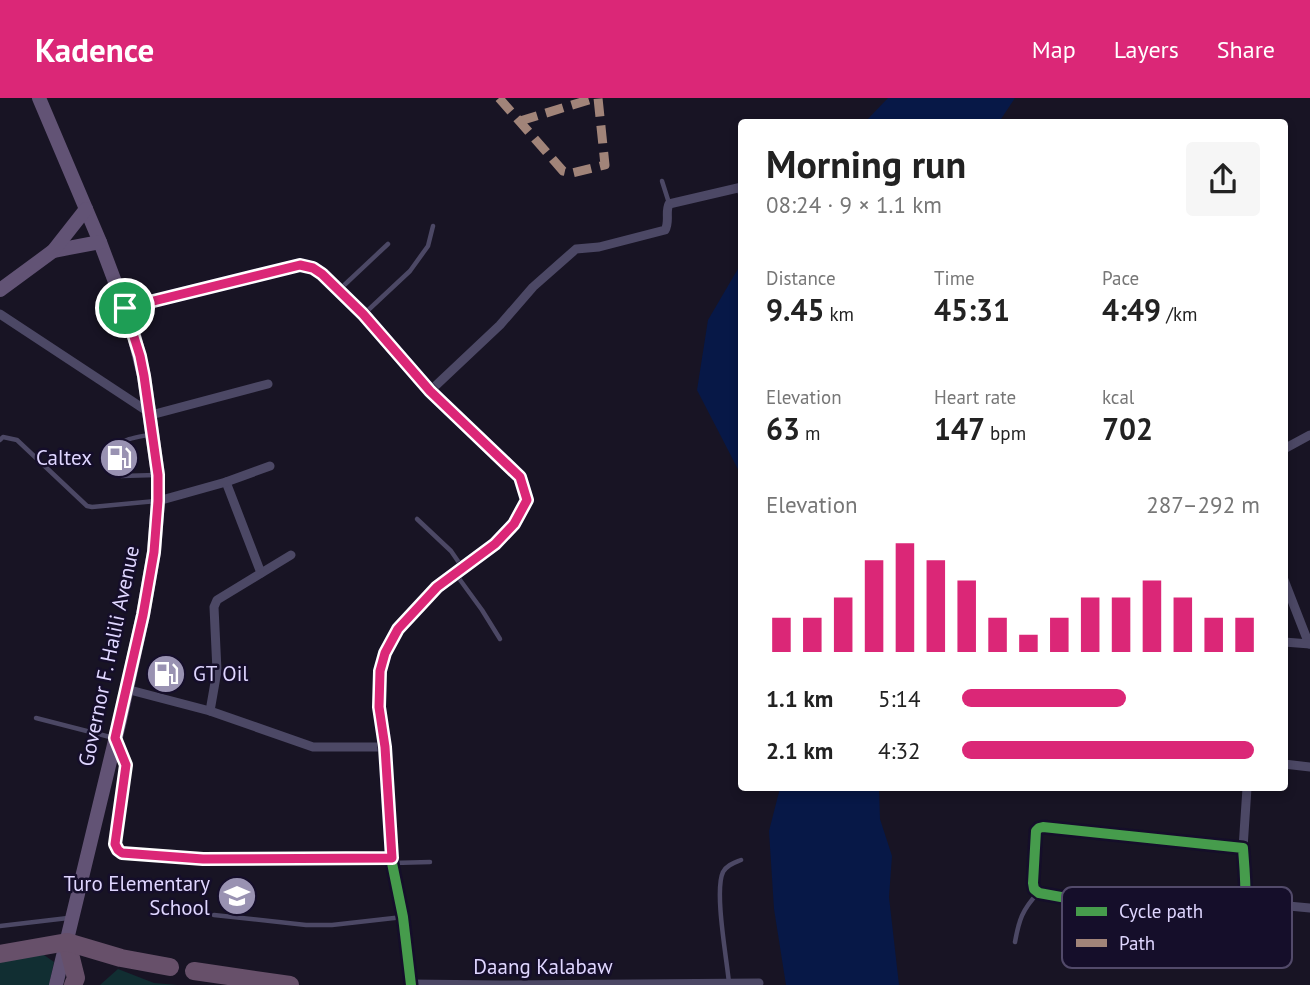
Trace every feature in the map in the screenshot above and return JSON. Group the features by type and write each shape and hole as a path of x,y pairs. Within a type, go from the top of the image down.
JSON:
{"highway":[{"path":"67,942 76,978 73,985"},
{"path":"0,954 67,942 121,958 170,967"},
{"path":"194,971 290,985"}],"main road":[{"name":"Governor F. Halili Avenue","path":"39,98 125,308 140,356 158,475 154,552 143,615 57,980"},
{"path":"0,290 53,251 86,209"},
{"path":"53,251 100,242"}],"street":[{"path":"430,391 500,325 533,287 576,249 599,247 665,230 669,204 738,189"},
{"path":"125,308 300,265 313,268 340,290 430,391 520,477 527,500 514,524 495,544 437,587 398,629 385,653 380,671 379,707 385,747 392,860 403,917 410,984"},
{"path":"0,314 151,415 268,384"},
{"path":"1288,447 1310,435"},
{"path":"158,501 226,482 270,466"},
{"path":"226,482 261,573"},
{"path":"210,711 217,671 217,600 291,555"},
{"path":"1288,590 1309,644 1288,642"},
{"path":"126,689 210,711 313,747 385,747"},
{"path":"115,738 126,765 115,844 122,853 203,859 392,860"},
{"path":"1288,764 1310,767"},
{"path":"1244,887 1243,848 1247,791"},
{"path":"1062,897 1039,893 1034,889 1039,828 1243,848"},
{"path":"1292,906 1310,908"},
{"name":"Daang Kalabaw","path":"410,984 759,983"}],"lane":[{"path":"662,181 669,204"},
{"path":"363,314 410,271 428,246 433,226"},
{"path":"340,290 388,244"},
{"path":"153,434 124,440 120,444 116,456 116,472 121,476 158,475"},
{"path":"1,437 17,440 87,506 92,508 158,501"},
{"path":"417,519 451,551 459,570 500,639"},
{"path":"36,718 115,738"},
{"path":"392,860 430,862"},
{"path":"729,983 720,898 721,882 723,872 729,865 741,860"},
{"path":"1015,942 1021,915 1039,893"},
{"path":"214,915 306,925 332,925 403,917"},
{"path":"0,926 72,918"}],"green space":[{"path":"44,955 54,962 49,985 0,985 0,956"},
{"path":"118,969 154,983 178,985 100,985"}],"water":[{"path":"888,98 1015,98 1001,119 868,119"},
{"path":"738,269 738,469 697,390 708,320"},
{"path":"779,791 879,791 880,819 892,856 889,897 899,985 786,985 774,909 769,831"}],"marked path":[{"path":"499,98 563,171 572,173 605,165 598,98"},
{"path":"520,121 595,98"}],"cycle path":[{"path":"125,308 300,265 313,268 363,314 430,391 520,477 527,500 514,524 495,544 437,587 398,629 385,653 380,671 379,707 385,747 392,863 403,917 411,985"},
{"path":"1043,827 1243,848 1246,887"},
{"path":"1043,827 1036,831 1034,889 1039,893 1062,897"}],"place":[{"name":"Caltex","path":"119,458"},
{"name":"GT Oil","path":"166,674"},
{"name":"Turo Elementary School","path":"237,896"}],"route":[{"path":"300,265 313,268 340,290 430,391 520,477 527,500 514,524 495,544 437,587 398,629 385,653 380,671 379,707 385,747 392,858 203,859 122,853 115,844 126,765 115,738 143,615 154,552 158,501 158,475 151,415 140,356 125,308 300,265"}]}
